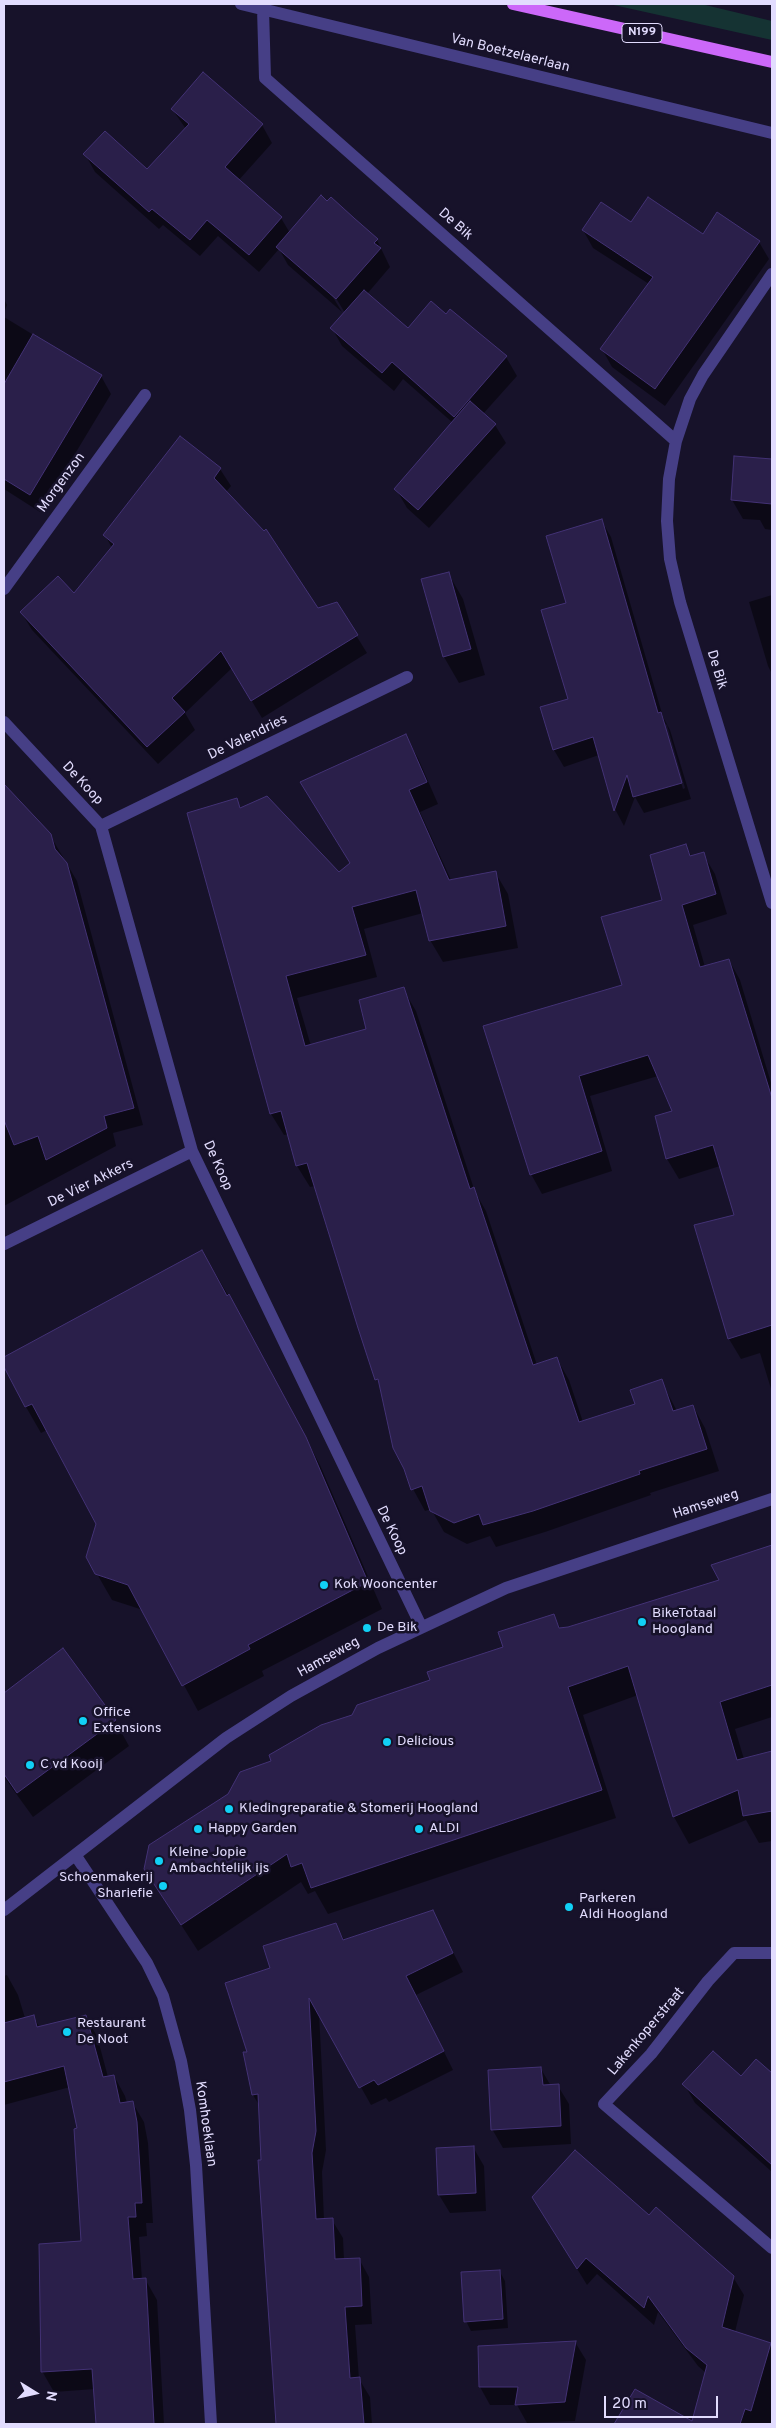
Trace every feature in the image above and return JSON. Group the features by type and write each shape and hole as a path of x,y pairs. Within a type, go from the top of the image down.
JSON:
{"main road":[{"name":"N199","path":"513,4 772,62"}],"street":[{"name":"Van Boetzelaerlaan","path":"241,4 772,133"},
{"name":"De Bik","path":"262,9 265,78 676,440"},
{"name":"De Bik","path":"772,274 703,375 690,399 676,440 669,479 667,521 670,559 680,602 772,903"},
{"name":"Morgenzon","path":"4,589 145,395"},
{"name":"De Valendries","path":"101,826 408,677"},
{"name":"De Koop","path":"4,722 101,826 192,1150 421,1626"},
{"name":"De Vier Akkers","path":"4,1244 192,1150"},
{"name":"Hamseweg","path":"4,1910 226,1738 290,1696 421,1626 506,1588 772,1498"},
{"name":"Komhoeklaan","path":"76,1856 147,1963 163,1996 181,2061 190,2110 196,2165 211,2424"},
{"name":"Lakenkoperstraat","path":"772,1953 734,1953 708,1981 651,2054 604,2104 772,2248"}],"green space":[{"path":"609,4 701,4 772,21 772,40"}],"building":[{"path":"203,72 263,124 225,167 282,217 249,255 207,220 190,240 152,209 149,212 83,154 105,131 147,169 189,124 171,109"},
{"path":"321,195 327,201 331,197 378,239 374,243 381,248 336,299 276,247"},
{"path":"648,197 703,234 717,212 760,241 655,389 600,349 653,277 582,230 601,202 631,222"},
{"path":"364,290 408,328 431,301 446,314 450,309 507,356 454,417 392,362 382,373 330,328"},
{"path":"33,334 102,375 30,495 4,479 4,384"},
{"path":"470,401 496,424 418,510 394,489"},
{"path":"180,436 221,468 214,478 264,531 266,529 318,608 337,602 358,635 251,701 221,651 172,698 185,712 147,747 20,612 58,576 74,593 114,544 103,535"},
{"path":"734,456 772,459 772,504 731,500"},
{"path":"602,519 658,713 661,712 682,783 633,797 627,775 614,811 593,737 553,750 540,707 568,699 541,610 566,603 546,536"},
{"path":"449,572 471,649 443,657 421,579"},
{"path":"406,734 427,782 409,790 449,880 496,871 506,926 429,941 416,890 352,907 366,955 286,976 305,1046 366,1029 359,1000 404,987 470,1189 474,1187 533,1365 557,1357 579,1422 635,1404 630,1390 662,1379 673,1411 693,1405 707,1449 639,1471 640,1474 533,1511 483,1525 479,1514 454,1523 430,1511 422,1486 411,1490 404,1469 393,1448 378,1379 375,1380 307,1163 296,1166 281,1111 270,1114 187,813 237,798 240,808 267,796 339,872 350,863 300,782"},
{"path":"4,784 51,834 55,849 67,863 134,1108 104,1116 107,1128 46,1160 38,1136 14,1145 4,1120"},
{"path":"686,844 690,856 704,852 716,894 682,905 700,967 729,959 772,1098 772,1325 728,1339 694,1225 734,1215 713,1145 666,1159 655,1116 672,1111 648,1055 579,1076 602,1151 530,1175 483,1026 622,985 601,917 662,900 650,855"},
{"path":"202,1250 227,1296 229,1294 306,1437 368,1582 248,1645 250,1649 182,1686 128,1585 95,1574 86,1557 96,1524 32,1404 25,1407 4,1367 4,1357"},
{"path":"772,1545 772,1685 720,1702 737,1760 772,1751 772,1811 743,1816 738,1790 673,1817 628,1666 568,1687 602,1790 311,1888 302,1863 291,1867 287,1854 181,1925 144,1869 149,1845 228,1794 240,1772 271,1761 269,1755 321,1725 352,1715 357,1705 430,1680 427,1672 503,1647 498,1632 554,1614 559,1628 568,1627 719,1580 711,1565"},
{"path":"63,1648 116,1720 17,1793 4,1774 4,1693"},
{"path":"433,1910 453,1953 406,1976 444,2051 378,2085 374,2080 359,2088 309,1998 316,2131 312,2153 316,2219 333,2218 335,2259 360,2258 362,2306 345,2307 350,2378 360,2377 364,2424 276,2424 258,2160 261,2160 258,2094 252,2095 243,2052 247,2052 225,1983 270,1968 263,1946 336,1923 343,1940"},
{"path":"34,2015 37,2027 86,2015 103,2077 114,2075 120,2103 133,2101 137,2122 142,2203 135,2203 136,2217 128,2217 133,2279 146,2278 154,2424 96,2424 92,2369 41,2372 39,2244 81,2241 74,2129 77,2128 64,2066 4,2082 4,2023"},
{"path":"713,2051 741,2076 756,2059 772,2073 772,2165 682,2084"},
{"path":"541,2067 543,2085 559,2084 561,2126 491,2130 488,2070"},
{"path":"474,2146 476,2193 438,2195 436,2148"},
{"path":"575,2150 649,2215 656,2207 734,2276 722,2327 771,2343 751,2411 745,2409 740,2424 614,2424 635,2389 692,2421 707,2365 686,2348 648,2296 644,2308 586,2258 577,2269 532,2197"},
{"path":"500,2270 503,2319 464,2322 461,2272"},
{"path":"576,2341 565,2402 515,2405 518,2387 479,2387 478,2346"}],"place":[{"name":"Kok Wooncenter","path":"324,1585"},
{"name":"BikeTotaal Hoogland","path":"642,1622"},
{"name":"De Bik","path":"367,1628"},
{"name":"Office Extensions","path":"83,1721"},
{"name":"Delicious","path":"387,1742"},
{"name":"C vd Kooij","path":"30,1765"},
{"name":"Kledingreparatie & Stomerij Hoogland","path":"229,1809"},
{"name":"Happy Garden","path":"198,1829"},
{"name":"ALDI","path":"419,1829"},
{"name":"Kleine Jopie Ambachtelijk ijs","path":"159,1861"},
{"name":"Schoenmakerij Shariefie","path":"163,1886"},
{"name":"Parkeren Aldi Hoogland","path":"569,1907"},
{"name":"Restaurant De Noot","path":"67,2032"}]}
